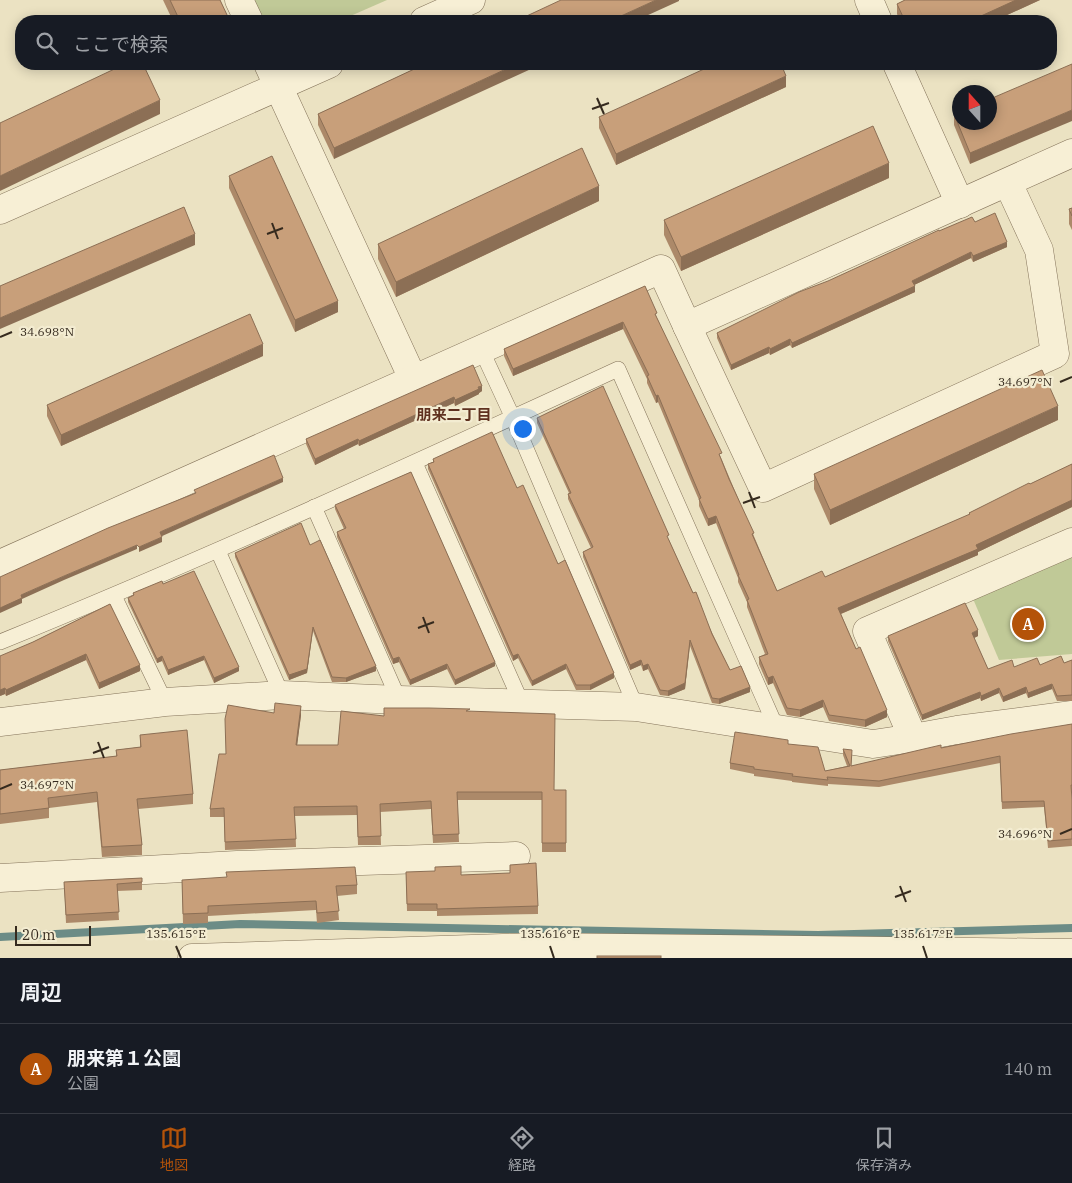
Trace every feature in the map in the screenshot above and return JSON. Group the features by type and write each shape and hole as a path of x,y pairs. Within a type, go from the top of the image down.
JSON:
{"street":[{"path":"239,0 246,15"},
{"path":"437,15 471,0"},
{"path":"0,210 273,75 298,70"},
{"path":"900,70 960,204"},
{"path":"273,75 413,379"},
{"path":"687,326 1072,153"},
{"path":"0,564 661,269 763,488 1055,354 1039,250 1008,183"},
{"path":"913,738 868,631 1072,542"},
{"path":"0,722 165,702 282,695 636,707 873,744 957,730 1072,716"},
{"path":"0,878 237,865 516,856"},
{"path":"192,958 536,947 1072,953"}],"lane":[{"path":"481,349 513,418 636,707"},
{"path":"0,642 114,596 415,463 618,369 777,729"},
{"path":"415,463 522,704"},
{"path":"314,507 400,700"},
{"path":"218,550 282,695"},
{"path":"114,596 165,702"}],"green space":[{"path":"253,0 387,0 353,15 259,15"},
{"path":"1072,550 1072,654 999,660 971,594"}],"building":[{"path":"170,0 220,0 227,15 177,15"},
{"path":"561,0 656,0 623,15 529,15"},
{"path":"905,0 1016,0 983,15 902,15 897,4"},
{"path":"1072,64 1072,110 970,153 961,130 997,130 997,96"},
{"path":"112,70 146,70 160,100 0,176 0,123"},
{"path":"412,70 504,70 334,148 318,114"},
{"path":"702,70 784,70 786,76 616,154 599,117"},
{"path":"873,126 889,163 681,257 664,220"},
{"path":"582,148 599,186 396,282 378,244"},
{"path":"272,156 338,301 295,320 229,176"},
{"path":"184,207 195,234 0,318 0,286"},
{"path":"995,213 1007,242 973,256 971,252 912,281 915,286 792,343 790,339 731,365 717,333 799,292 828,281 939,230 972,217 975,222"},
{"path":"645,286 657,313 655,314 722,453 719,454 777,591 822,571 825,577 970,514 1029,483 1072,464 1072,500 976,545 978,549 838,608 856,649 860,647 887,710 865,720 829,715 823,700 800,710 787,708 773,676 768,678 759,657 768,654 747,600 749,599 716,516 708,519 658,395 656,396 647,376 649,375 623,322 513,369 504,349"},
{"path":"250,314 263,344 61,435 47,405"},
{"path":"473,365 482,386 478,387 479,389 455,400 454,397 315,459 306,439"},
{"path":"1042,370 1058,406 830,510 814,474"},
{"path":"603,386 669,535 667,536 693,593 696,592 712,634 730,670 741,666 750,687 719,699 712,698 690,640 685,683 668,691 660,690 648,664 643,666 641,660 630,665 583,552 593,547 568,494 571,493 537,418"},
{"path":"492,432 517,488 523,485 558,564 565,560 614,673 590,685 576,685 566,664 532,681 518,654 513,656 428,464 434,462 433,459"},
{"path":"274,455 283,478 160,532 162,537 139,547 137,545 64,576 21,595 22,598 0,608 0,577 108,528 196,493 194,490"},
{"path":"411,472 495,662 455,680 447,664 410,680 399,657 393,659 337,532 346,528 335,505"},
{"path":"301,523 310,545 320,540 376,666 346,678 332,677 313,627 307,669 289,675 235,553"},
{"path":"194,571 239,667 214,678 204,656 168,670 162,656 157,659 128,598 134,595 133,593 162,581 163,584"},
{"path":"965,603 978,630 972,633 988,669 1012,660 1014,667 1037,658 1040,665 1061,656 1064,663 1072,660 1072,695 1057,696 1052,684 1028,693 1026,687 1003,697 999,688 981,696 980,692 922,715 888,636"},
{"path":"110,604 140,665 99,683 86,654 6,690 5,688 0,690 0,656"},
{"path":"275,703 301,706 296,745 338,745 341,711 384,716 384,708 470,709 466,711 555,714 554,790 566,790 566,843 542,843 542,792 457,792 459,834 433,835 431,801 380,804 381,836 358,837 357,806 294,807 296,839 225,842 224,808 210,809 219,754 226,754 225,719 228,705 274,713"},
{"path":"1072,724 1072,839 1048,841 1044,801 1002,802 1000,756 879,781 827,777 828,780 792,776 793,774 754,769 754,767 730,763 735,732 788,740 788,744 818,747 825,771 850,766 843,749 852,750 851,766 941,745 941,748"},
{"path":"187,730 193,794 137,799 142,845 102,847 97,792 48,798 49,808 0,814 0,770 117,756 116,750 141,747 140,735"},
{"path":"536,863 538,906 437,909 437,904 407,904 406,872 435,871 435,867 461,866 461,875 510,873 510,865"},
{"path":"355,867 357,885 336,886 339,911 317,913 316,901 208,906 208,913 183,914 182,880 227,877 226,872"},
{"path":"142,878 142,882 117,884 119,912 66,915 64,882"},
{"path":"597,956 661,956 661,958 597,958"}],"waterway":[{"path":"0,937 240,924 818,935 1072,928"}],"place":[{"name":"朋来第１公園","path":"1028,624"}],"district":[{"name":"朋来二丁目","path":"454,414"}]}
